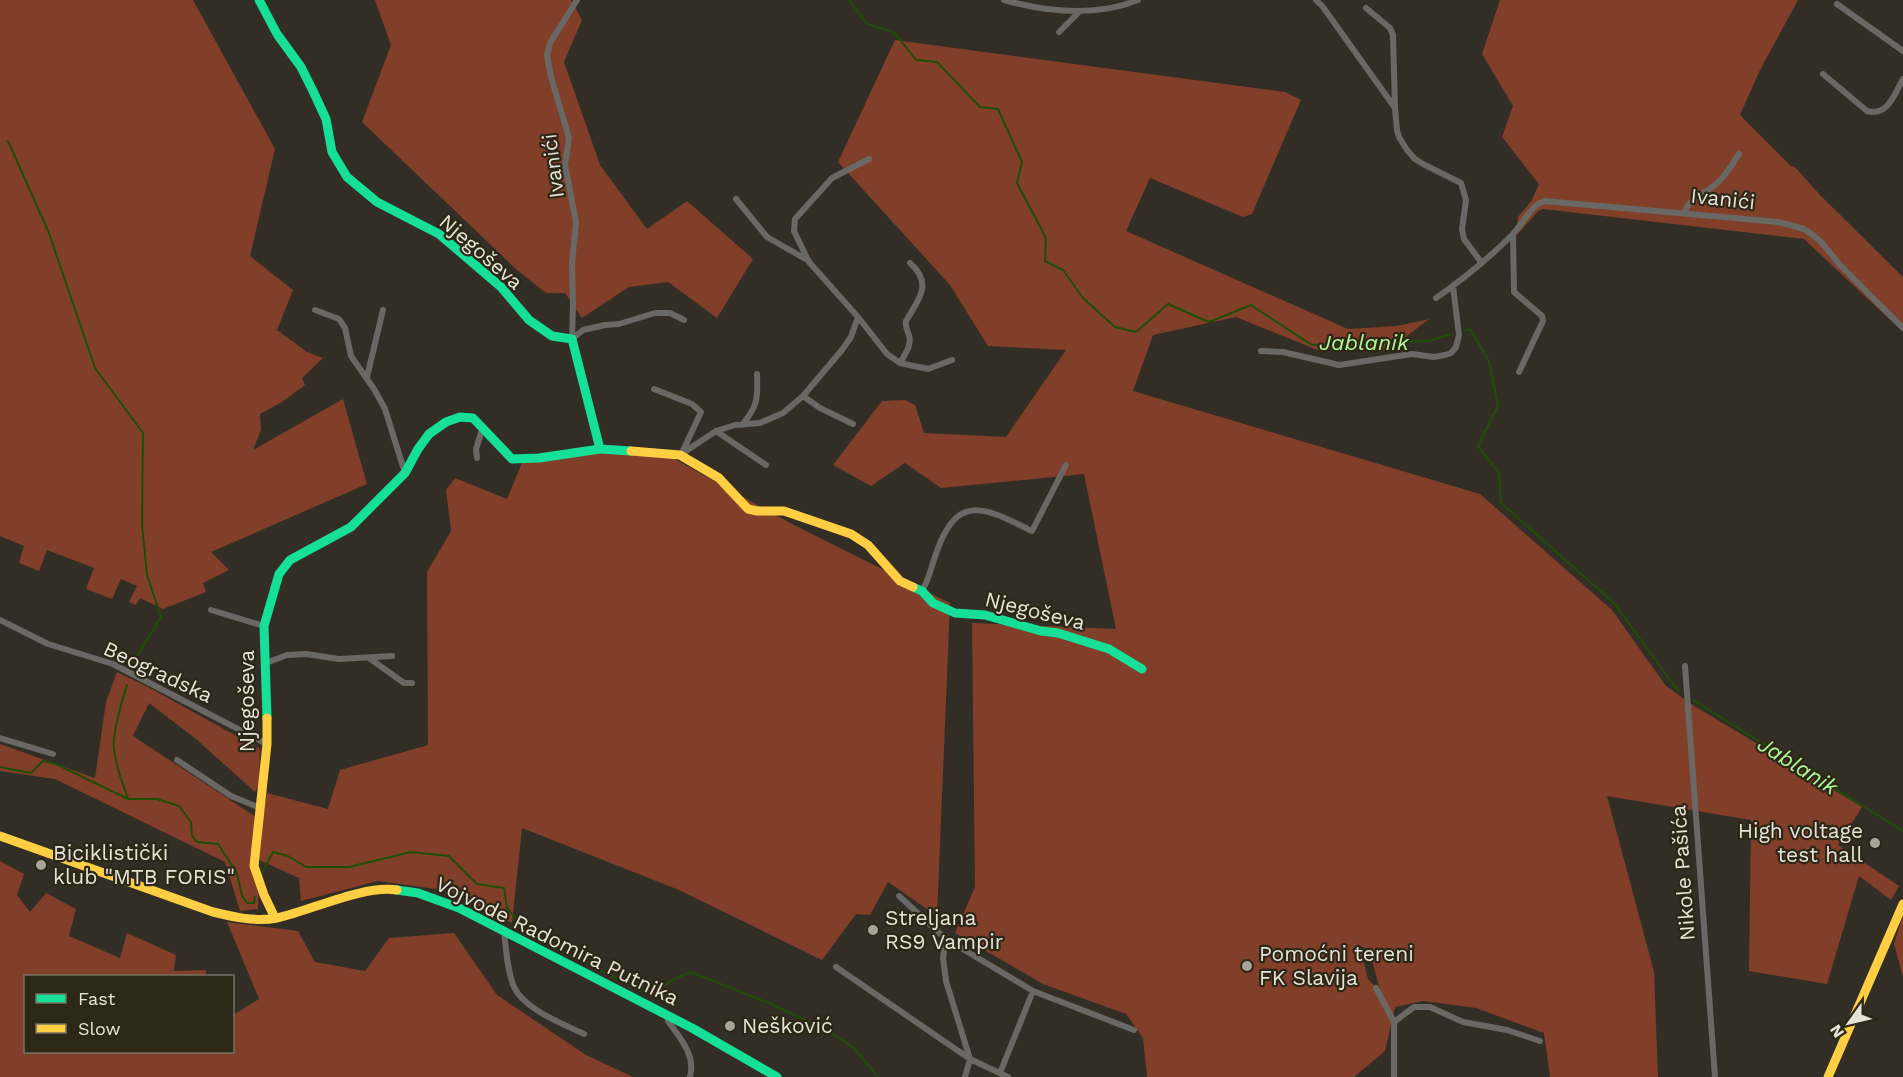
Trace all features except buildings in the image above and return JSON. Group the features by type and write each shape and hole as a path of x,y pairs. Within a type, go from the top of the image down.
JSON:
{"street":[{"name":"Njegoševa","path":"259,0 278,34 301,67 326,119 332,152 348,177 377,202 439,234 501,287 529,320 552,336 572,339"},
{"name":"Ivanići","path":"572,339 572,264 576,222 565,165 569,138 550,77 547,55 550,43 577,0"},
{"path":"1004,0 1022,5 1079,12 1110,8 1138,0"},
{"path":"1316,0 1395,108"},
{"path":"1837,4 1903,51"},
{"path":"1366,8 1390,28 1393,35 1395,108 1399,137 1415,159 1461,183 1466,200 1462,229 1464,239 1481,262"},
{"path":"1059,32 1079,12"},
{"path":"1823,74 1867,111 1874,113 1881,112 1887,106 1903,79"},
{"path":"1685,212 1689,203 1722,179 1739,154"},
{"path":"869,159 832,178 795,219 794,231 809,262 858,317 887,354 900,363 928,369 952,360"},
{"path":"736,199 767,237 809,262"},
{"name":"Ivanići","path":"1436,298 1513,234 1537,203 1544,201 1778,222 1804,229 1822,243 1840,265 1903,328"},
{"path":"1513,234 1514,292 1542,316 1542,321 1519,372"},
{"path":"900,363 910,344 905,326 906,321 923,292 919,270 910,263"},
{"path":"1261,351 1283,352 1339,365 1412,354 1445,356 1456,347 1459,335 1453,286"},
{"path":"315,310 339,319 345,328 351,356 385,409 405,473"},
{"path":"366,377 383,310"},
{"path":"600,449 572,339 583,330 619,324 655,313 670,313 684,320"},
{"path":"680,455 716,431 742,424 760,423 783,413 802,396 851,337 858,317"},
{"path":"742,424 753,412 757,403 757,374"},
{"path":"654,389 692,404 700,412 680,455"},
{"path":"802,396 820,408 853,424"},
{"name":"Njegoševa","path":"275,918 254,866 267,744 264,626 279,574 290,560 351,527 405,473 429,434 446,422 460,417 473,418 512,459 539,458 600,449 680,455 718,478 748,509 783,511 850,534 868,545 900,581 922,591 933,603 955,613 985,615 1041,631 1058,633 1109,649 1142,669"},
{"path":"477,458 476,450 483,427"},
{"path":"716,431 766,465"},
{"path":"922,591 942,536 962,512 972,510 994,512 1032,531 1066,465"},
{"path":"211,610 264,626"},
{"name":"Beogradska","path":"0,620 48,644 113,664 267,744"},
{"path":"266,663 287,655 306,654 339,659 392,656"},
{"path":"368,658 404,683 412,683"},
{"name":"Nikole Pašića","path":"1685,666 1715,1077"},
{"path":"0,738 53,754"},
{"path":"177,760 231,796 260,808"},
{"name":"Vojvode Radomira Putnika","path":"0,836 213,912 244,919 275,918 363,893 389,889 418,893 459,908 504,931 667,1015 777,1077"},
{"path":"899,896 946,939 1033,991 1134,1030"},
{"path":"1828,1077 1903,904"},
{"path":"504,931 512,981 518,994 531,1007 584,1034"},
{"path":"946,939 943,958 946,981 970,1059 965,1077"},
{"path":"836,967 970,1059 1008,1077"},
{"path":"1376,988 1394,1022 1394,1077"},
{"path":"1000,1073 1033,991"},
{"path":"1394,1022 1414,1007 1431,1007 1463,1022 1507,1030 1540,1041"},
{"path":"667,1015 668,1021 690,1054 692,1069 690,1077"}],"shaded area":[{"path":"0,0 193,0 275,149 250,256 293,290 277,330 307,352 323,358 302,378 305,385 282,402 260,414 261,430 253,450 343,399 367,484 211,552 229,570 203,583 206,592 163,609 140,598 136,605 129,602 137,586 121,579 112,599 86,589 94,568 47,550 39,571 19,563 24,546 0,536"},
{"path":"375,0 571,0 582,20 564,62 600,165 647,229 687,201 753,259 717,318 668,282 629,287 582,318 565,293 546,293 517,270 362,122 391,45"},
{"path":"1500,0 1798,0 1760,70 1740,115 1792,167 1794,166 1903,277 1903,332 1804,239 1543,209 1538,211 1516,236 1518,217 1532,200 1539,184 1502,137 1513,106 1482,54"},
{"path":"895,40 1285,92 1301,100 1252,214 1243,217 1150,178 1126,231 1348,329 1397,326 1429,319 1389,350 1337,345 1322,352 1236,317 1153,335 1133,391 1480,494 1612,610 1666,686 1691,704 1862,807 1838,845 1899,886 1891,900 1859,876 1827,984 1749,971 1751,820 1607,796 1654,972 1658,1077 1550,1077 1544,1033 1476,1008 1423,1001 1395,1007 1385,1051 1354,1077 1147,1077 1143,1038 1126,1014 1043,984 955,933 975,887 972,623 1116,629 1084,474 941,488 905,463 871,486 833,465 882,401 905,400 915,405 924,433 1006,437 1066,350 988,346 950,285 838,162","holes":["1360,946 1369,950 1381,993 1368,979"]},
{"path":"600,452 673,458 794,525 950,603 937,916 888,882 870,915 856,914 822,960 679,890 522,828 512,923 450,891 378,881 301,901 299,878 259,860 258,909 240,911 225,862 55,779 0,771 0,744 95,778 106,702 117,672 260,749 259,785 255,792 196,739 149,703 133,736 262,821 267,793 328,809 340,770 428,745 427,572 451,531 446,490 455,478 507,499 522,463"},
{"path":"0,861 24,874 17,895 30,912 46,893 76,909 69,936 120,958 127,933 176,955 174,971 206,970 206,975 24,975 24,1053 234,1053 234,1014 259,999 227,922 298,931 315,962 365,971 389,938 454,933 497,995 586,1055 633,1077 0,1077"},
{"path":"1903,915 1903,977 1894,944"}],"waterway":[{"name":"Jablanik","path":"849,0 867,24 894,32 916,60 937,62 980,107 998,109 1022,162 1017,183 1046,238 1045,261 1063,270 1083,298 1115,327 1136,332 1168,304 1209,322 1251,305 1312,345 1428,341 1452,334"},
{"path":"8,141 49,233 95,368 143,433 142,524 147,575 161,617 131,666"},
{"name":"Jablanik","path":"1465,330 1470,329 1489,361 1498,406 1478,446 1499,473 1501,503 1614,603 1680,691"},
{"path":"127,685 114,742 118,768 128,798"},
{"name":"Jablanik","path":"1693,700 1903,831"},
{"path":"0,767 31,773 43,761 56,764 128,799 157,799 179,806 191,822 192,836 197,842 218,844 237,873 242,896 247,903 254,903 255,897"},
{"path":"261,875 273,852 288,856 306,867 349,867 411,852 449,856 477,884 504,888 507,908 522,926 552,946 650,995 672,980 691,972 769,1003 828,1031 853,1047 878,1077"}],"traffic: fast":[{"path":"259,0 277,34 301,67 313,91 326,119 332,152 347,177 377,202 439,234 501,287 529,320 552,336 572,339 600,449"},
{"path":"267,718 264,626 279,574 290,560 351,527 405,473 429,434 446,422 460,417 473,418 512,459 539,458 600,449 631,451"},
{"path":"913,587 922,591 933,603 955,613 985,615 1041,631 1058,633 1109,649 1142,669"},
{"path":"397,890 418,893 459,908 692,1028 777,1077"}],"traffic: slow":[{"path":"631,451 680,455 719,478 748,509 784,511 851,534 868,545 900,581 913,587"},
{"path":"267,718 267,744 254,866 275,918"},
{"path":"0,836 213,912 245,918 277,918 369,891 397,890"},
{"path":"1828,1077 1903,904"}],"place":[{"name":"High voltage test hall","path":"1875,843"},
{"name":"Biciklistički klub \"MTB FORIS\"","path":"41,865"},
{"name":"Streljana RS9 Vampir","path":"873,930"},
{"name":"Pomoćni tereni FK Slavija","path":"1247,966"},
{"name":"Nešković","path":"730,1026"}]}
